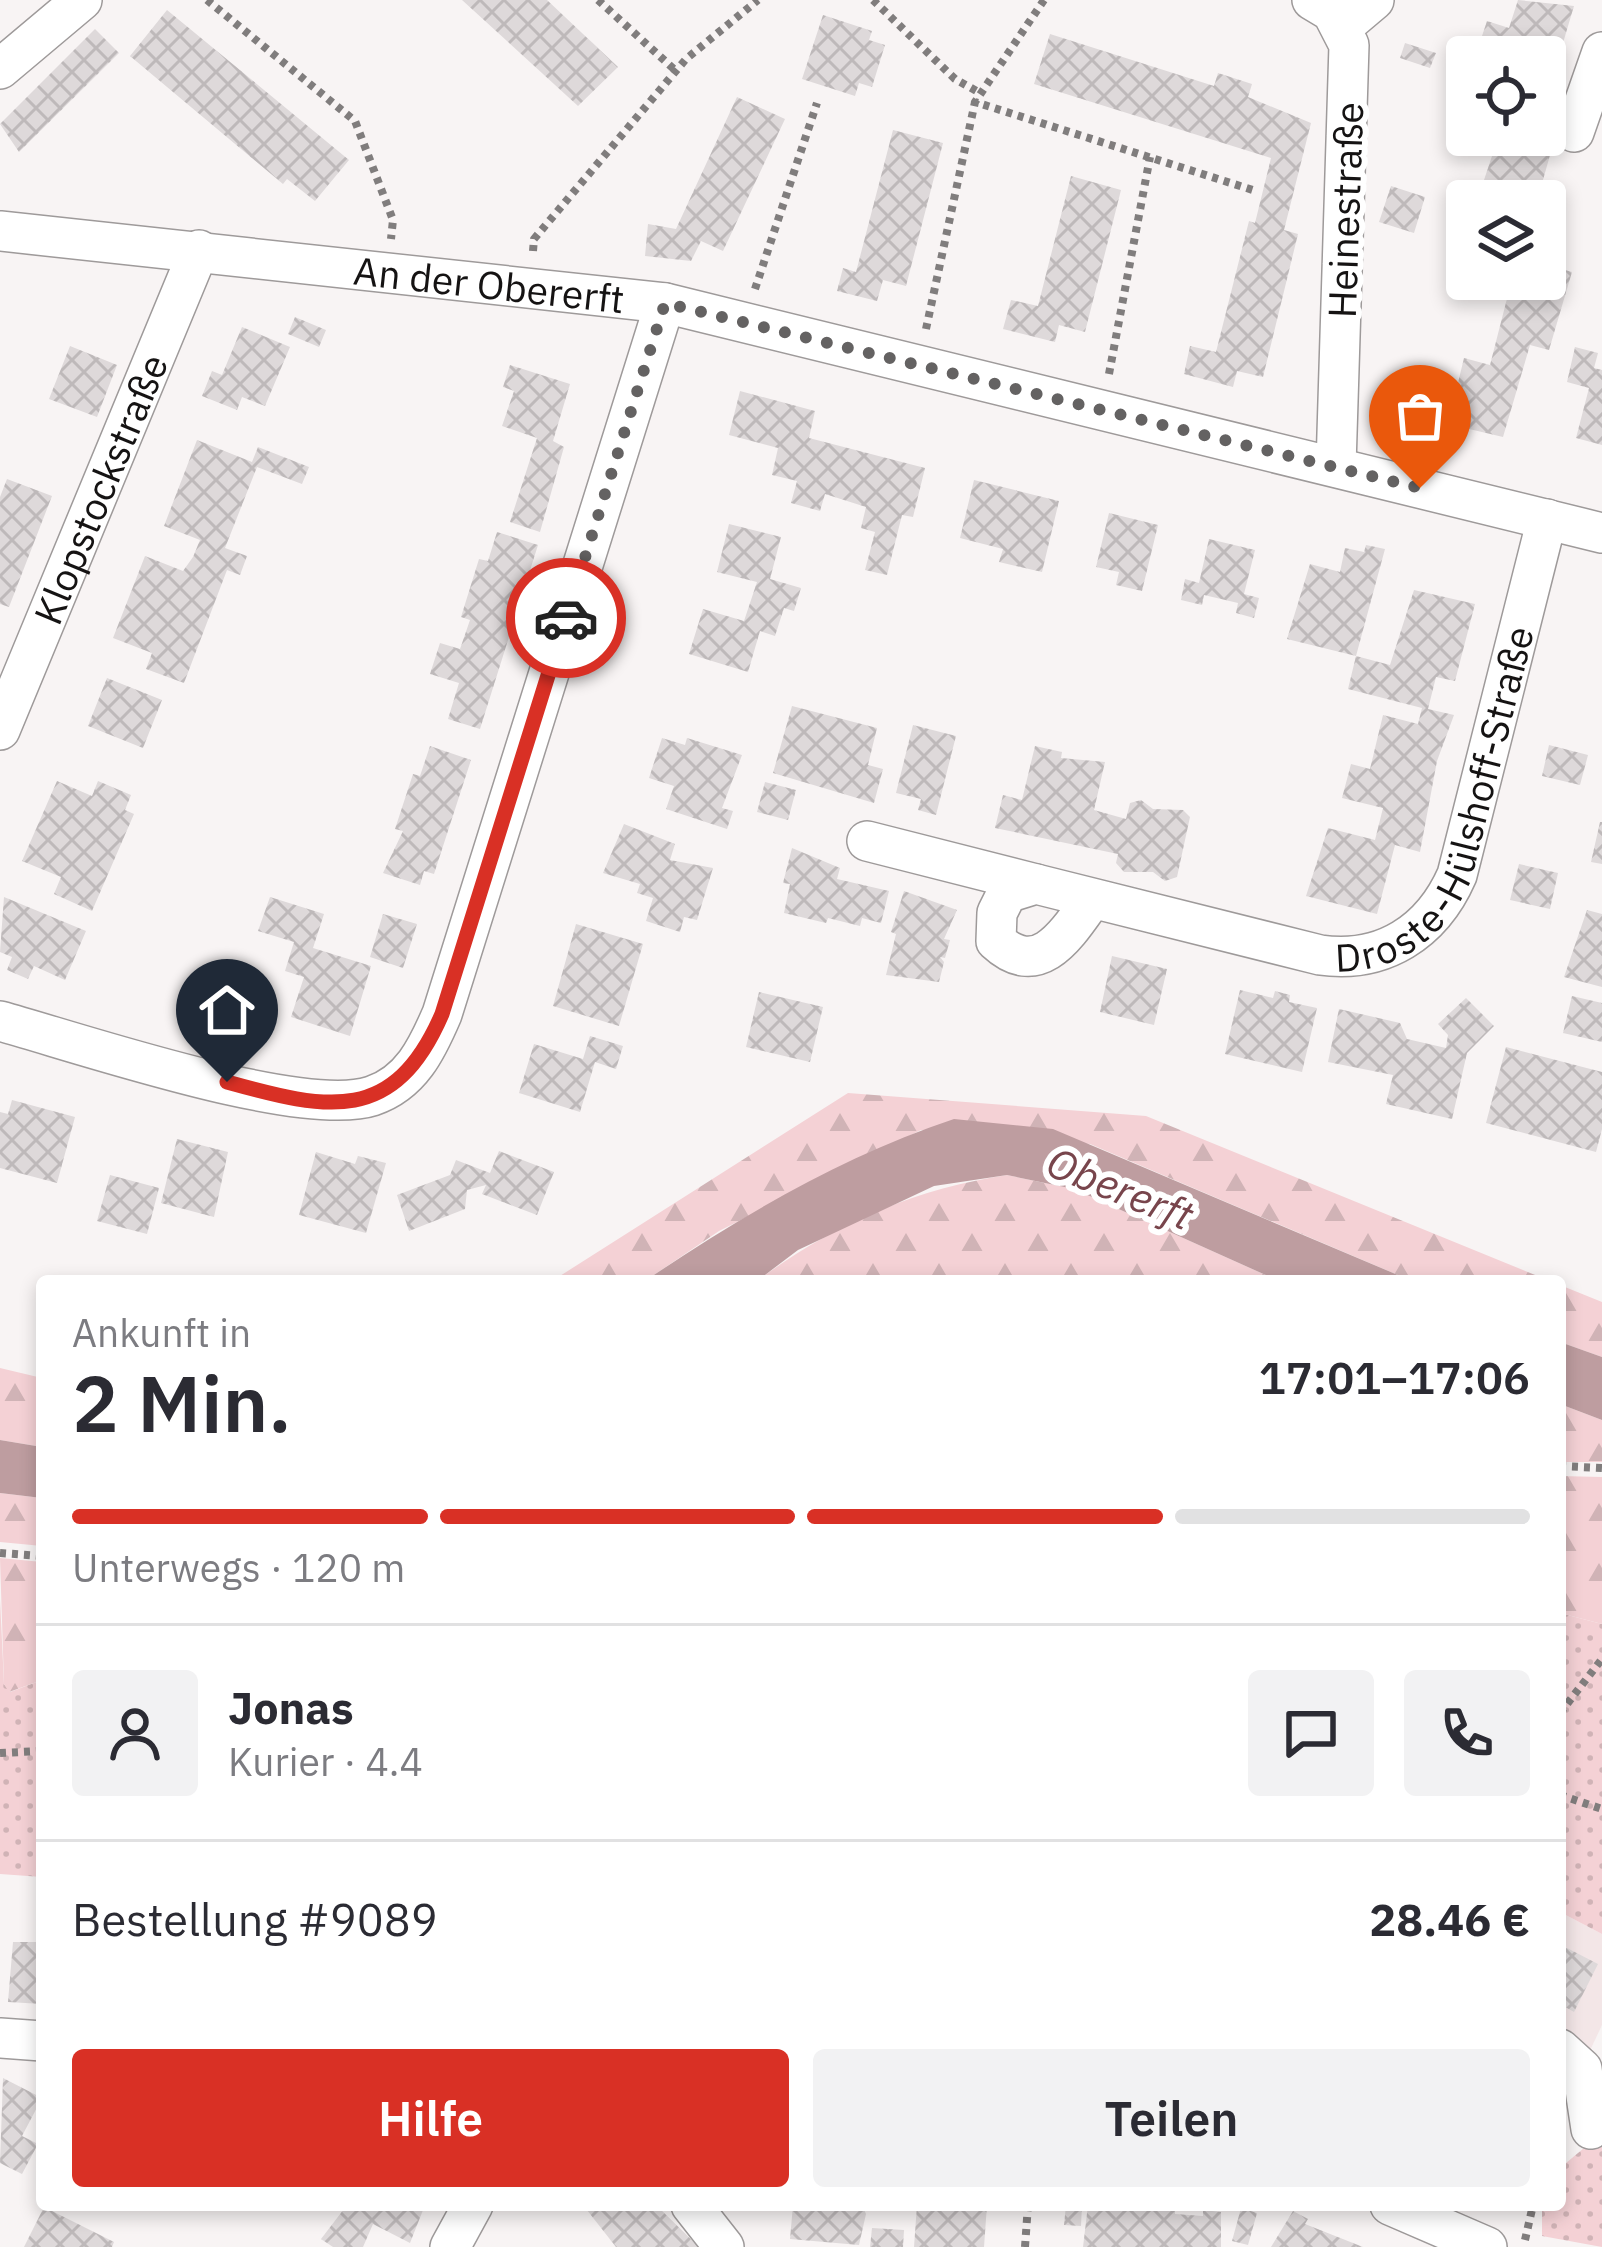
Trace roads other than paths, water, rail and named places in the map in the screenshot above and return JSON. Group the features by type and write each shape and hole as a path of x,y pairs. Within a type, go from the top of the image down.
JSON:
{"street":[{"path":"0,69 82,0"},
{"path":"1312,0 1332,12 1342,27 1374,0"},
{"name":"Heinestraße","path":"1336,466 1350,72 1342,27"},
{"path":"1574,131 1602,52"},
{"name":"An der Obererft","path":"0,231 665,303 1602,532"},
{"name":"Klopstockstraße","path":"0,730 199,250"},
{"path":"0,1022 297,1099 369,1097 403,1079 427,1048 442,1014 665,303"},
{"name":"Droste-Hülshoff-Straße","path":"867,841 1344,958 1365,956 1409,937 1446,901 1457,875 1547,519"},
{"path":"1036,884 1007,892 997,913 996,941 1009,953 1031,958 1047,955 1092,899"},
{"path":"0,2038 36,2041"},
{"path":"1566,2054 1582,2069 1591,2129"},
{"path":"450,2247 470,2211"},
{"path":"696,2211 724,2247"},
{"path":"1404,2211 1487,2247"}],"water":[{"name":"Obererft","path":"954,1119 1053,1129 1398,1275 1266,1275 1074,1189 1007,1175 934,1186 798,1250 765,1275 654,1275 794,1190"},
{"path":"1566,1344 1602,1357 1602,1420 1566,1406"},
{"path":"0,1440 36,1446 36,1497 0,1493"}]}
